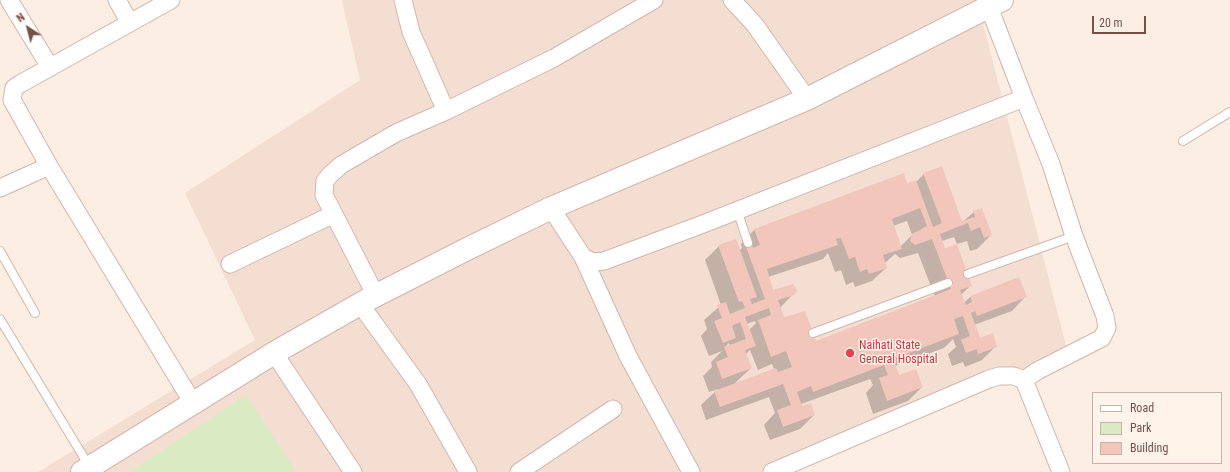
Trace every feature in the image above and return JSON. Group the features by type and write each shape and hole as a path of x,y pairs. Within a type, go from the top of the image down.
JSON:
{"street":[{"path":"9,0 50,67"},
{"path":"117,0 130,23"},
{"path":"171,0 20,84 12,93 12,100 49,166 193,403"},
{"path":"403,0 411,32 446,111"},
{"path":"468,472 368,300 323,189 325,181 341,165 396,133 446,111 554,58 654,0"},
{"path":"732,0 755,26 807,99"},
{"path":"86,470 274,352 368,300 465,250 551,208 807,99 996,3 1024,98 1051,164 1074,236 1105,316 1107,328 1102,338 1037,371 1024,380"},
{"path":"583,258 593,262 604,261 703,224 1024,98"},
{"path":"0,188 49,166"},
{"path":"551,208 583,258 628,356 691,472"},
{"path":"230,264 334,214"},
{"path":"274,352 352,472"},
{"path":"772,472 988,379 999,376 1014,376 1024,380 1061,472"},
{"path":"519,472 613,409"}],"lane":[{"path":"1183,141 1230,112"},
{"path":"737,210 748,243"},
{"path":"968,274 1074,236"},
{"path":"0,252 35,313"},
{"path":"813,333 948,283"},
{"path":"0,319 86,470"}],"shaded area":[{"path":"342,0 977,0 1068,353 790,472 38,472 255,340 185,193 360,80"}],"green space":[{"path":"246,395 296,472 131,471"}],"building":[{"path":"942,166 962,221 975,217 973,211 982,208 992,235 984,238 980,227 971,231 968,223 940,234 945,248 957,244 972,286 960,290 966,305 972,302 970,296 1019,277 1027,297 977,316 975,311 971,313 980,338 993,333 997,347 978,354 977,349 966,353 961,340 970,336 963,316 954,319 959,334 893,359 899,375 916,369 923,387 887,401 879,378 888,375 884,365 813,392 811,386 797,392 802,406 811,403 815,415 783,427 777,410 791,405 783,384 720,407 714,391 776,368 778,372 792,367 786,351 771,357 758,320 771,315 769,308 745,317 756,346 745,350 752,368 722,379 716,362 728,357 724,347 746,339 740,322 732,326 736,338 723,343 714,321 722,318 717,305 726,302 730,314 745,308 742,301 739,302 718,245 736,239 757,297 750,299 752,304 765,299 745,244 751,242 753,248 760,245 754,229 904,173 907,183 916,180 933,227 942,223 923,173","holes":["920,208 927,226 912,234 910,241 915,245 932,239 951,289 816,341 805,311 784,317 778,300 794,295 797,291 796,288 793,284 773,290 767,269 838,245 836,239 841,238 849,259 855,257 860,272 867,269 869,274 887,268 883,255 902,249 892,219"]}],"place":[{"name":"Naihati State General Hospital","path":"850,353"}]}
